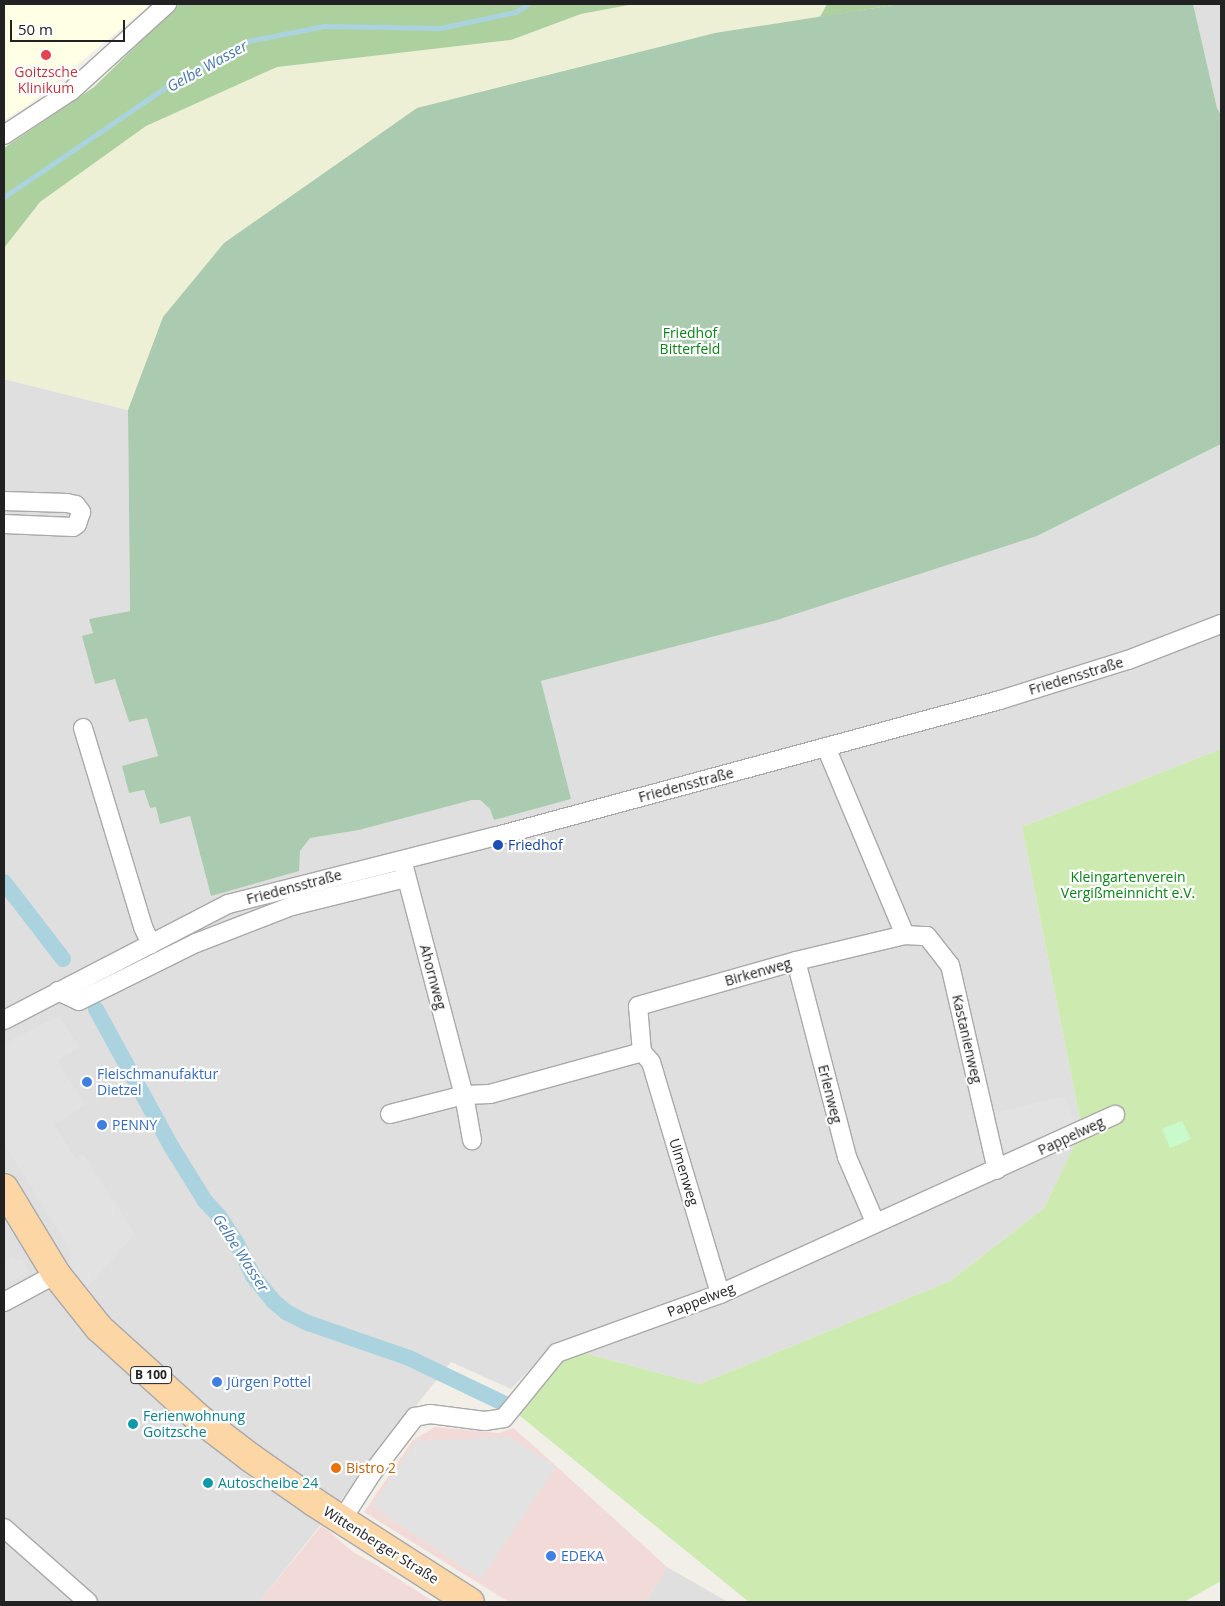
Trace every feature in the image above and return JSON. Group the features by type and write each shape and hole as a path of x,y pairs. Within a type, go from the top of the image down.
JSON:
{"main road":[{"name":"Wittenberger Straße","path":"4,1188 56,1274 99,1328 196,1416 251,1458 341,1521 470,1602"}],"street":[{"path":"4,134 71,91 94,73 167,4"},
{"path":"4,501 67,503 76,505 81,512 78,524 73,527 4,524"},
{"name":"Friedensstraße","path":"4,1020 228,904 402,860 1000,700 1128,660 1221,624"},
{"path":"83,728 143,927 151,944"},
{"path":"826,747 905,935"},
{"name":"Ahornweg","path":"402,860 464,1095 472,1140"},
{"name":"Friedensstraße","path":"58,991 79,1001 196,943 292,906 406,878"},
{"name":"Birkenweg","path":"642,1052 638,1006 796,961 905,935"},
{"name":"Kastanienweg","path":"905,935 926,936 950,965 997,1170"},
{"name":"Erlenweg","path":"796,961 847,1158 874,1222"},
{"path":"390,1114 464,1095 490,1094 642,1052"},
{"name":"Ulmenweg","path":"642,1052 651,1062 720,1294"},
{"name":"Pappelweg","path":"341,1521 372,1473 416,1417 430,1414 485,1421 504,1418 558,1353 720,1294 874,1222 997,1170 1115,1114"},
{"path":"4,1302 56,1274"},
{"path":"4,1528 88,1602"}],"shaded area":[{"name":"Goitzsche Klinikum","path":"4,4 151,4 27,106 4,120"},
{"path":"634,4 827,4 820,17 715,33 417,108 224,243 163,317 128,410 4,379 4,248 40,202 146,126 277,67 511,40 581,14"},
{"path":"1221,4 1221,115 1217,108 1193,6"},
{"path":"4,379 128,410 130,611 89,619 93,633 82,637 115,679 129,722 147,718 158,756 129,793 144,790 150,808 156,806 190,816 211,896 298,864 300,851 309,838 359,830 472,800 480,800 490,809 494,820 570,799 541,681 774,621 1037,536 1221,444 1221,749 1022,827 1082,1129 1044,1208 950,1281 700,1384 580,1352 541,1357 511,1389 451,1362 259,1602 4,1602"},
{"path":"59,1016 79,1047 58,1061 85,1105 54,1125 76,1158 83,1154 135,1234 83,1292 66,1269 72,1255 65,1241 4,1144 4,1044"},
{"path":"1065,1096 1073,1122 1006,1152 991,1114"},
{"path":"11,1258 17,1261 22,1259 29,1272 4,1285 4,1261"},
{"path":"435,1427 499,1433 513,1428 667,1567 646,1602 509,1602 364,1512 413,1440"},
{"path":"510,1437 556,1467 481,1579 372,1506 416,1441"},
{"path":"322,1525 353,1552 434,1602 259,1602"},
{"path":"667,1567 728,1602 646,1602"}],"green space":[{"path":"179,4 634,4 581,14 511,40 277,67 146,126 40,202 4,248 4,148 94,87"},
{"path":"827,4 900,4 820,17"},
{"name":"Friedhof Bitterfeld","path":"900,4 1193,4 1217,108 1221,115 1221,444 1037,536 774,621 541,681 571,799 494,820 490,809 480,800 472,800 359,830 310,838 300,851 299,871 211,896 190,816 160,824 156,807 150,808 144,790 129,793 122,766 158,756 147,718 129,722 115,679 95,684 82,636 93,633 89,619 130,611 128,410 163,317 224,243 417,108 715,33"},
{"name":"Kleingartenverein Vergißmeinnicht e.V.","path":"1221,749 1221,1581 1184,1602 749,1602 509,1407 541,1367 580,1352 700,1384 950,1281 1044,1208 1082,1129 1022,827"},
{"path":"1182,1121 1191,1139 1170,1148 1162,1129"}],"waterway":[{"name":"Gelbe Wasser","path":"4,197 178,79 249,41 324,26 440,28 516,12 528,4"},
{"path":"4,882 63,959"},
{"name":"Gelbe Wasser","path":"96,1009 171,1146 205,1201 219,1216 237,1244 253,1276 273,1301 286,1312 308,1323 409,1358 507,1405"}],"place":[{"name":"Goitzsche Klinikum","path":"46,55"},
{"name":"Friedhof","path":"498,845"},
{"name":"Fleischmanufaktur Dietzel","path":"87,1082"},
{"name":"PENNY","path":"102,1125"},
{"name":"Jürgen Pottel","path":"217,1382"},
{"name":"Ferienwohnung Goitzsche","path":"133,1424"},
{"name":"Bistro 2","path":"336,1468"},
{"name":"Autoscheibe 24","path":"208,1483"},
{"name":"EDEKA","path":"551,1556"}]}
